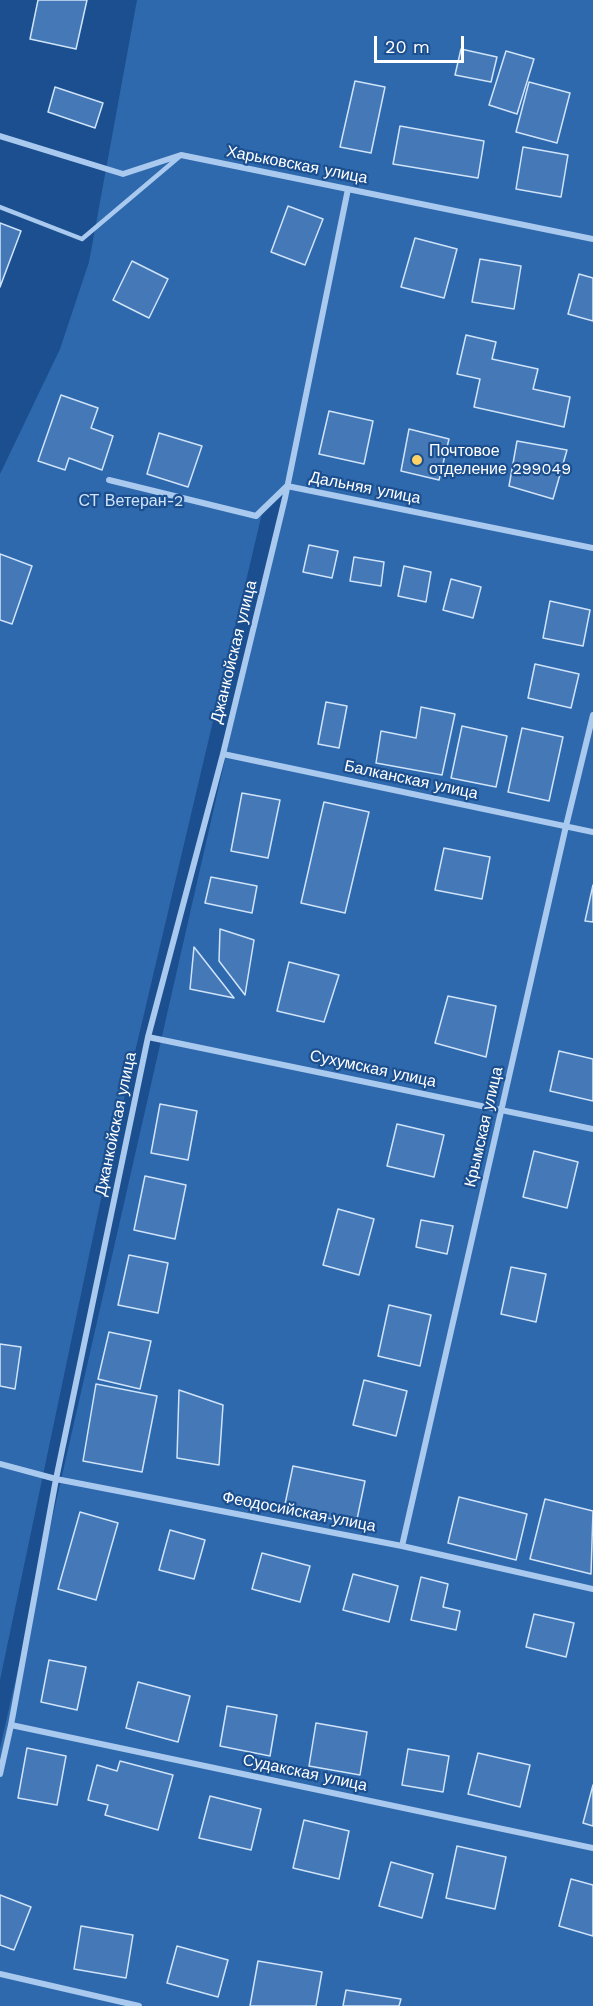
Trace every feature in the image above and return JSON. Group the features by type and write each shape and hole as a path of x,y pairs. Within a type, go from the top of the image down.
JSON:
{"street":[{"name":"Харьковская улица","path":"0,136 123,174 181,155 593,239"},
{"name":"Джанкойская улица","path":"0,1774 56,1479 148,1037 223,754 287,486 348,189"},
{"name":"Дальняя улица","path":"109,480 256,516 287,486 593,548"},
{"name":"Крымская улица","path":"402,1546 593,715"},
{"name":"Балканская улица","path":"223,754 593,832"},
{"name":"Сухумская улица","path":"148,1037 593,1128"},
{"name":"Феодосийская улица","path":"0,1464 56,1479 402,1546 593,1589"},
{"name":"Судакская улица","path":"11,1725 593,1848"},
{"path":"0,1974 139,2006"}],"lane":[{"path":"0,207 82,239 181,155"}],"green space":[{"name":"СТ Ветеран-2","path":"137,0 593,0 593,2006 0,2006 0,1748 287,487 263,509 106,1175 0,1680 0,474 60,349 89,262"}],"building":[{"path":"38,0 87,0 76,49 30,39"},
{"path":"461,49 497,57 491,82 455,75"},
{"path":"506,51 534,59 517,114 489,105"},
{"path":"355,81 385,87 371,153 340,147"},
{"path":"529,82 570,93 557,143 516,132"},
{"path":"55,87 103,103 95,128 48,112"},
{"path":"400,126 484,141 478,178 393,164"},
{"path":"523,147 568,155 561,197 516,189"},
{"path":"288,206 323,219 305,265 271,252"},
{"path":"0,223 21,231 0,287"},
{"path":"415,238 457,249 444,298 401,287"},
{"path":"480,259 521,266 514,309 472,302"},
{"path":"132,261 168,279 149,318 113,300"},
{"path":"579,274 593,278 593,321 568,314"},
{"path":"466,335 496,342 492,359 538,369 533,389 570,397 564,427 474,407 480,379 457,374"},
{"path":"61,395 98,408 91,428 113,436 102,470 69,458 65,470 38,461"},
{"path":"329,411 373,421 364,464 319,454"},
{"path":"409,429 449,439 439,480 401,471"},
{"path":"159,433 202,446 188,487 147,474"},
{"path":"517,441 567,450 553,499 509,486"},
{"path":"309,545 338,551 332,578 303,572"},
{"path":"0,554 32,566 12,624 0,620"},
{"path":"354,557 384,562 381,586 350,581"},
{"path":"404,566 431,572 426,602 398,596"},
{"path":"451,579 481,587 473,618 443,610"},
{"path":"550,601 590,610 583,646 543,638"},
{"path":"535,664 579,674 571,708 528,698"},
{"path":"326,702 347,706 339,748 318,744"},
{"path":"421,707 455,714 442,775 376,763 381,731 416,738"},
{"path":"462,726 507,736 496,787 451,778"},
{"path":"522,728 563,737 549,801 508,792"},
{"path":"242,793 280,800 268,858 231,851"},
{"path":"324,802 369,812 345,913 301,903"},
{"path":"444,848 490,857 482,899 435,890"},
{"path":"211,877 257,886 252,913 205,903"},
{"path":"593,885 593,922 585,921"},
{"path":"220,929 254,940 245,995 219,961"},
{"path":"194,947 234,998 190,989"},
{"path":"289,962 339,975 324,1022 277,1011"},
{"path":"448,996 496,1006 486,1057 435,1043"},
{"path":"559,1051 593,1059 593,1101 550,1091"},
{"path":"160,1104 197,1111 188,1160 151,1153"},
{"path":"397,1124 444,1135 434,1177 387,1166"},
{"path":"534,1151 578,1162 567,1208 523,1197"},
{"path":"145,1176 186,1185 175,1239 134,1230"},
{"path":"338,1209 374,1219 359,1275 323,1265"},
{"path":"421,1220 453,1226 447,1254 416,1247"},
{"path":"129,1255 168,1263 158,1313 118,1305"},
{"path":"511,1267 546,1274 536,1322 501,1314"},
{"path":"389,1305 431,1315 420,1366 378,1356"},
{"path":"109,1332 151,1341 140,1389 98,1379"},
{"path":"0,1344 21,1347 15,1389 0,1386"},
{"path":"364,1380 407,1391 396,1436 353,1425"},
{"path":"96,1384 157,1396 142,1472 83,1461"},
{"path":"179,1390 223,1405 219,1465 177,1458"},
{"path":"293,1466 365,1481 356,1524 284,1509"},
{"path":"459,1497 527,1514 516,1560 448,1543"},
{"path":"545,1499 593,1511 591,1574 530,1559"},
{"path":"80,1512 118,1523 96,1600 58,1589"},
{"path":"170,1530 205,1540 194,1579 159,1570"},
{"path":"262,1553 310,1566 300,1602 252,1589"},
{"path":"353,1574 398,1586 389,1622 343,1610"},
{"path":"421,1577 448,1584 443,1607 460,1611 456,1630 411,1620"},
{"path":"534,1614 574,1623 566,1657 526,1647"},
{"path":"49,1660 86,1667 77,1710 41,1702"},
{"path":"138,1682 190,1696 178,1742 126,1728"},
{"path":"227,1706 277,1715 270,1756 220,1746"},
{"path":"316,1723 367,1732 360,1775 309,1766"},
{"path":"27,1748 66,1756 57,1805 18,1798"},
{"path":"408,1749 449,1756 443,1792 402,1785"},
{"path":"478,1753 530,1765 520,1807 468,1794"},
{"path":"120,1761 173,1775 158,1830 105,1815 108,1805 88,1800 97,1765 117,1771"},
{"path":"593,1785 593,1826 583,1823"},
{"path":"210,1796 261,1809 251,1850 199,1838"},
{"path":"304,1820 349,1831 339,1879 293,1868"},
{"path":"457,1846 506,1857 495,1909 446,1898"},
{"path":"391,1862 433,1874 422,1918 379,1906"},
{"path":"571,1879 593,1885 593,1936 559,1926"},
{"path":"0,1895 31,1907 14,1950 0,1945"},
{"path":"81,1926 133,1935 126,1978 74,1969"},
{"path":"177,1946 228,1960 218,1997 167,1983"},
{"path":"258,1961 322,1972 316,2006 250,2006"},
{"path":"346,1990 401,1999 399,2006 343,2006"}],"place":[{"name":"Почтовое отделение 299049","path":"417,460"}]}
